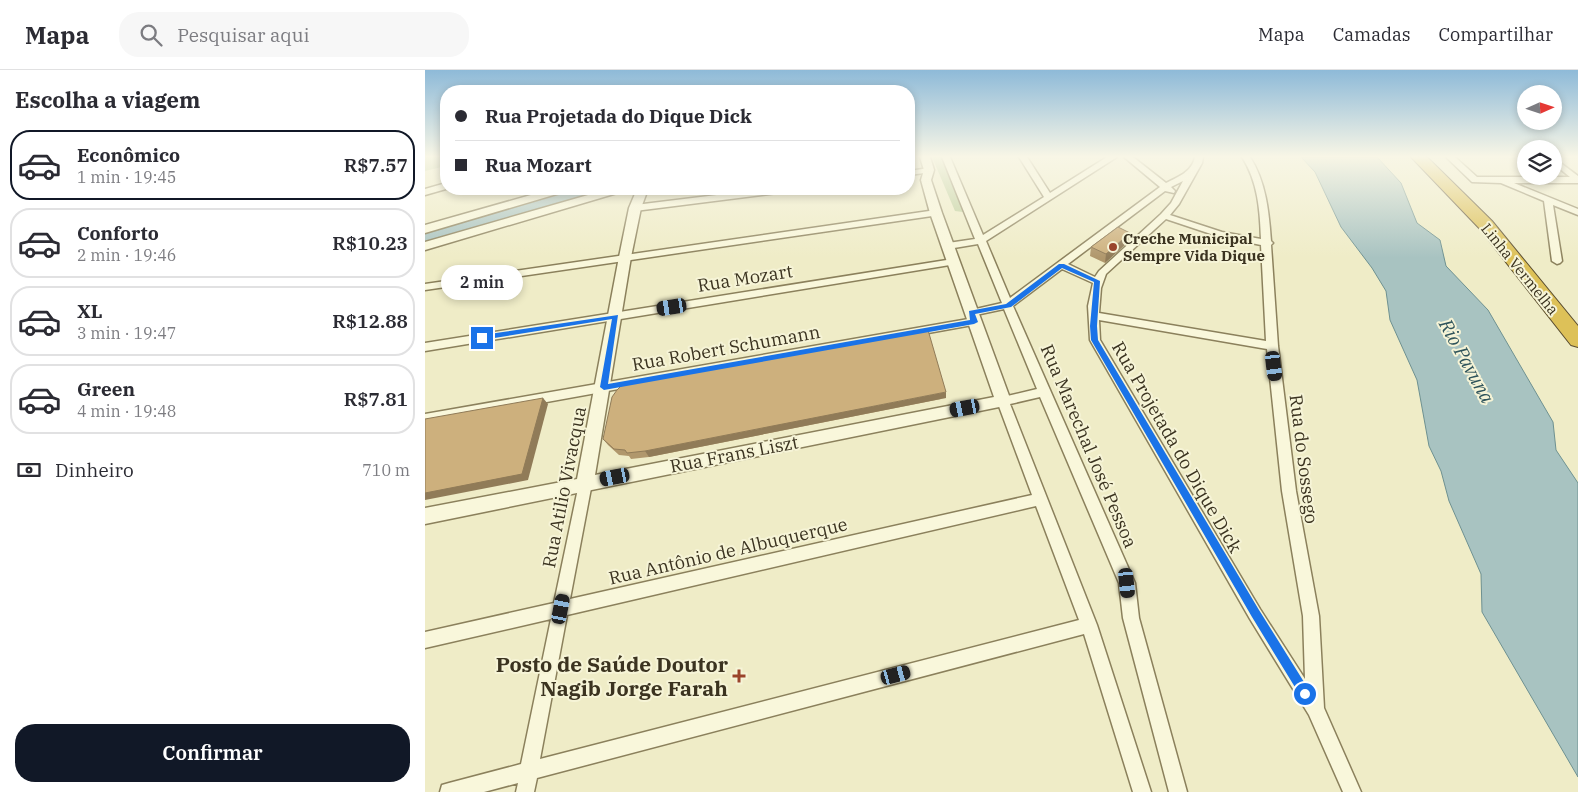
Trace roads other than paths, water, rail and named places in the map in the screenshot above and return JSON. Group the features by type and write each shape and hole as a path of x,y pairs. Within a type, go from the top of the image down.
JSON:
{"highway":[{"name":"Linha Vermelha","path":"1451,191 1486,226 1578,340"},
{"name":"Linha Vermelha","path":"1467,191 1491,213 1578,316"}],"street":[{"path":"929,191 1003,401 1089,625 1142,792"},
{"name":"Rua Marechal José Pessoa","path":"960,191 1127,583 1131,618 1178,790"},
{"path":"1044,191 1048,197"},
{"path":"948,246 980,241 1058,191"},
{"path":"1009,305 1160,191"},
{"path":"1171,191 1180,197"},
{"path":"1061,266 1097,281 1102,273 1164,216 1183,191"},
{"name":"Rua do Sossego","path":"1260,191 1268,243 1267,290 1272,346 1289,491 1311,616 1315,710"},
{"path":"1524,191 1578,212"},
{"path":"425,229 542,195"},
{"path":"425,246 599,195"},
{"name":"Rua Atilio Vivacqua","path":"525,792 604,387 625,257 635,208 640,195"},
{"path":"635,208 738,195"},
{"path":"1548,201 1557,261"},
{"path":"425,287 936,213"},
{"path":"1164,216 1220,234 1268,243"},
{"name":"Rua Mozart","path":"425,347 953,262"},
{"name":"Rua Projetada do Dique Dick","path":"1097,281 1094,316 1095,340 1255,614 1315,710"},
{"name":"Rua Robert Schumann","path":"425,419 973,317 1009,305"},
{"path":"1094,316 1272,346"},
{"name":"Rua Frans Liszt","path":"425,516 1044,392"},
{"name":"Rua Antônio de Albuquerque","path":"425,640 1040,499"},
{"path":"449,792 1089,625"},
{"path":"1315,710 1352,792"}],"water":[{"name":"Rio Pavuna","path":"1324,191 1404,191 1417,223 1440,240 1446,266 1488,310 1553,422 1556,450 1578,483 1578,777 1482,612 1481,574 1449,501 1441,471 1429,446 1417,380 1390,320 1386,291 1372,268 1341,227"}],"waterway":[{"path":"425,239 575,195"}],"place":[{"name":"Creche Municipal Sempre Vida Dique","path":"1113,247"},
{"name":"Posto de Saúde Doutor Nagib Jorge Farah","path":"739,676"}]}
